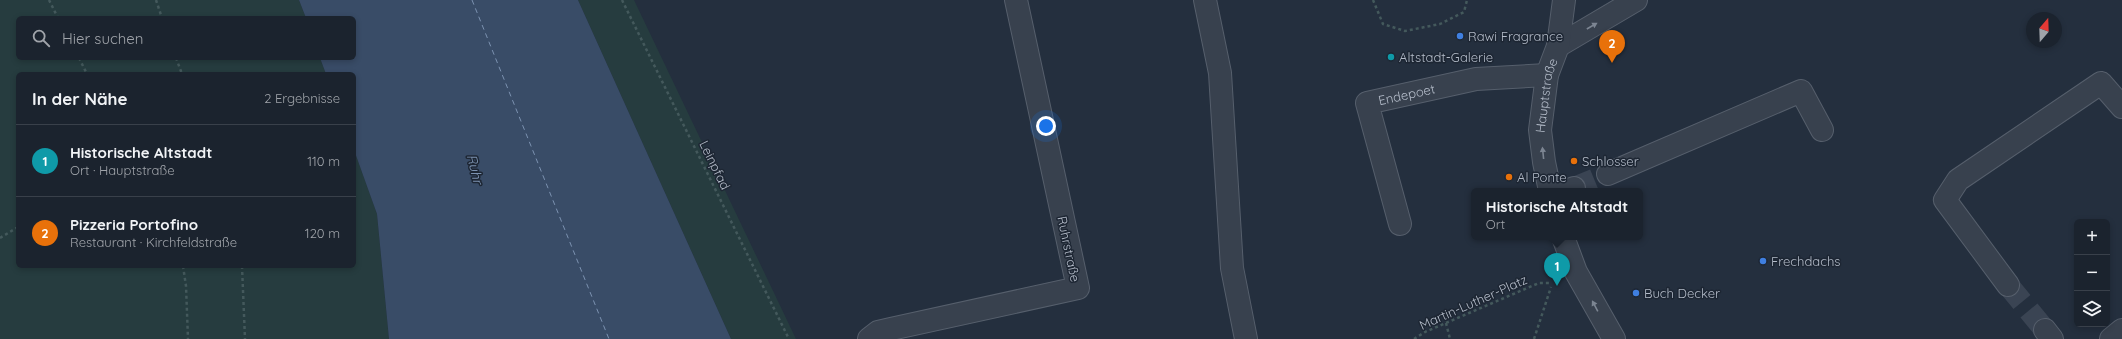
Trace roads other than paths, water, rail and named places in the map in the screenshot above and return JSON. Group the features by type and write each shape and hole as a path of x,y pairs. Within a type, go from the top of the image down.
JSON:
{"street":[{"name":"Ruhrstraße","path":"869,339 878,332 1078,288 1016,0"},
{"path":"1205,0 1220,73 1232,268 1246,339"},
{"name":"Hauptstraße","path":"1549,188 1540,130 1547,76 1558,46 1564,0"},
{"path":"1558,46 1636,0"},
{"name":"Endepoet","path":"1400,224 1367,103 1476,79 1547,76"},
{"path":"2008,285 1946,200 1958,180 2101,83 2122,107"},
{"path":"1608,174 1802,91 1822,130"},
{"path":"1564,240 1576,272 1614,339"},
{"path":"2111,339 2122,330"}],"water":[{"name":"Ruhr","path":"299,0 578,0 731,339 389,339 377,214 356,156 356,72 325,72 321,60 356,60 356,16 305,16"}],"tunnel":[{"path":"1574,188 1608,174"},
{"path":"2008,285 2045,330"}],"place":[{"name":"Rawi Fragrance","path":"1460,36"},
{"name":"Altstadt-Galerie","path":"1391,57"},
{"name":"Pizzeria Portofino","path":"1612,63"},
{"name":"Schlosser","path":"1574,161"},
{"name":"Al Ponte","path":"1509,177"},
{"name":"Frechdachs","path":"1763,261"},
{"name":"Historische Altstadt","path":"1557,286"},
{"name":"Buch Decker","path":"1636,293"}]}
